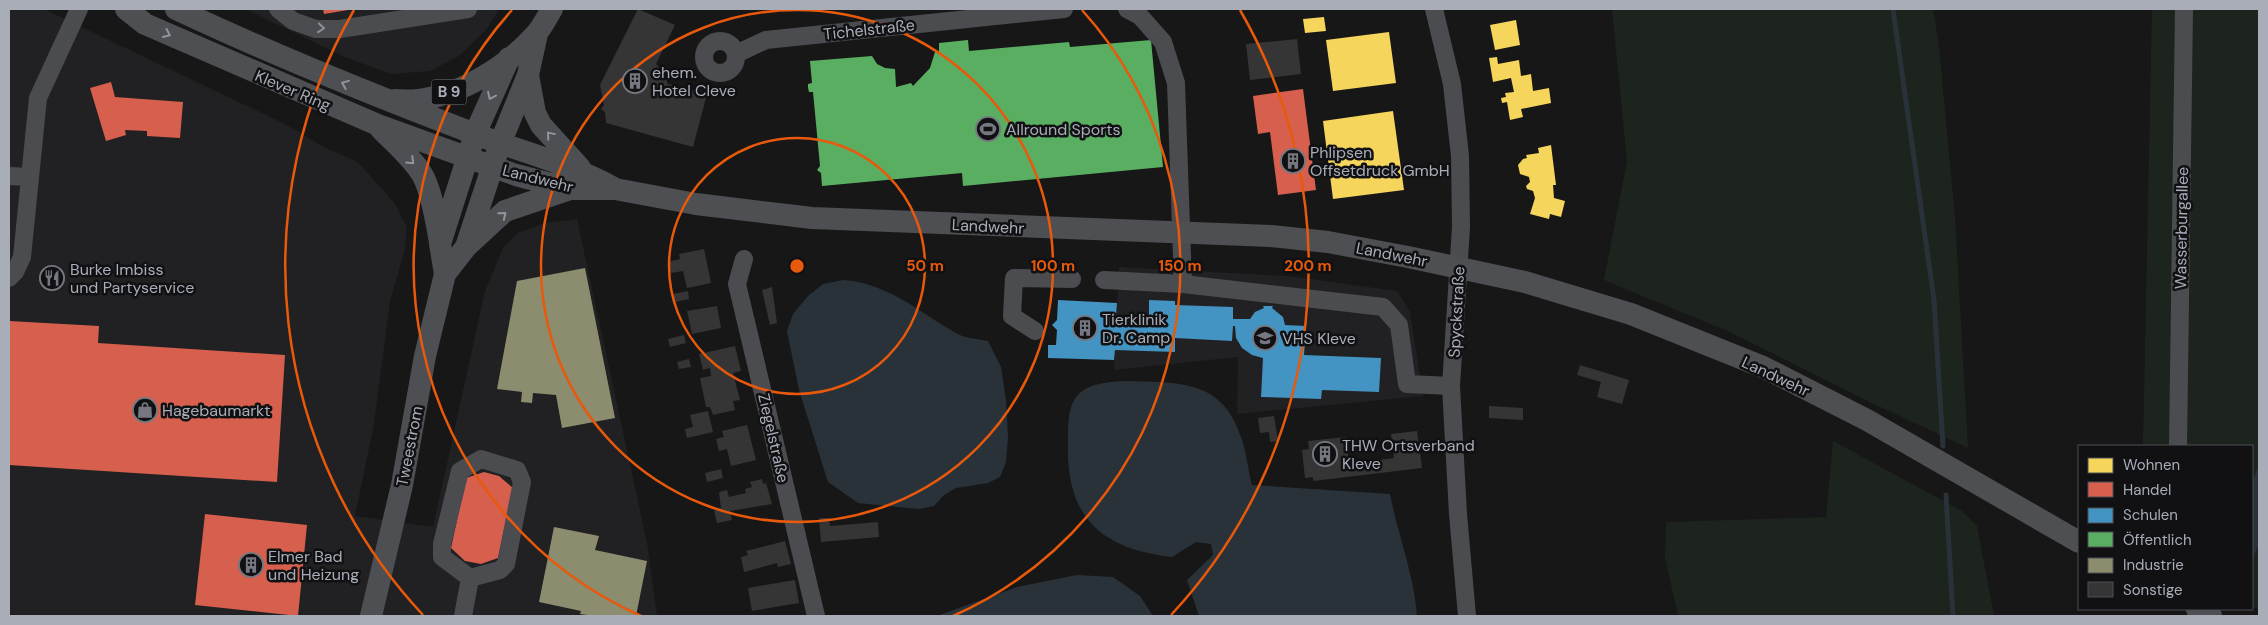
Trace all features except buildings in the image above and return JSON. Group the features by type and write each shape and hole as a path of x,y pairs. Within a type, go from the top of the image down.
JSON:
{"main road":[{"name":"Klever Ring","path":"126,9 145,24 378,125 492,167 528,75 536,34"},
{"name":"Klever Ring","path":"176,9 267,52 500,144"},
{"name":"Klever Ring","path":"381,98 404,101 422,99 453,91 484,75 510,58 536,34 552,9"},
{"name":"Klever Ring","path":"467,158 475,134 510,58"},
{"path":"466,246 505,211 576,180 535,113 528,75"},
{"path":"378,125 417,166 424,178 440,244"},
{"name":"Landwehr","path":"500,144 576,180"},
{"name":"Tweestrom","path":"445,274 440,244 467,158"},
{"name":"Landwehr","path":"492,167 576,180 696,204 812,218 1038,228 1183,231 1270,236 1328,242 1526,282 1631,314 1763,367 1876,425 2078,541"},
{"name":"Tweestrom","path":"371,616 402,485 425,356 445,274 466,246 492,167"},
{"path":"2199,610 2211,616"}],"street":[{"path":"9,278 15,272 22,257 38,98 78,9"},
{"path":"278,9 293,21 316,28 332,29 468,9"},
{"name":"Tichelstraße","path":"736,54 766,40 1064,9"},
{"path":"1127,9 1140,16 1163,42 1176,83 1183,231 1183,284"},
{"name":"Spyckstraße","path":"1434,9 1452,84 1460,156 1462,227 1451,386 1458,514 1467,616"},
{"name":"Wasserburgallee","path":"2178,445 2184,9"},
{"path":"9,176 30,177"},
{"name":"Ziegelstraße","path":"744,259 737,284 816,616"},
{"path":"1035,331 1012,316 1014,278 1072,279"},
{"path":"1104,280 1183,284 1383,307 1400,325 1407,384 1451,386"},
{"path":"481,459 517,470 522,482 506,564 500,570 470,578 442,557 442,544 460,471 481,459"},
{"path":"463,616 470,578"}],"shaded area":[{"path":"9,9 44,9 285,124 322,146 358,162 395,204 407,227 405,249 390,301 374,424 355,516 433,527 485,291 503,248 518,233 544,223 577,219 647,543 657,616 9,616"},
{"path":"245,9 499,9 486,30 459,56 430,71 391,74 345,57"},
{"path":"1612,9 1933,9 1939,46 1955,218 1968,448 1874,404 1732,333 1604,280 1627,161"},
{"path":"2152,9 2259,9 2259,610 2253,607 2253,445 2143,445"},
{"name":"VHS Kleve","path":"1119,267 1288,276 1397,291 1410,312 1423,396 1237,414 1238,357 1114,370"},
{"path":"843,280 874,286 915,307 958,334 988,341 1001,367 1006,400 1008,437 1006,462 1000,477 988,483 956,488 944,495 934,506 919,509 858,503 828,482 799,390 787,331 793,314 808,296 823,284"},
{"path":"1127,381 1182,384 1198,388 1212,395 1224,405 1234,420 1244,446 1252,485 1390,494 1413,585 1417,616 1199,616 1187,580 1213,555 1211,544 1196,542 1172,557 1147,553 1126,546 1107,537 1093,525 1081,510 1073,491 1069,469 1068,438 1071,406 1082,391 1094,385"},
{"path":"1833,441 1962,511 1977,526 1994,616 1678,616 1665,557 1666,522 1826,517"},
{"path":"2259,466 2259,544 2253,557 2253,479"},
{"path":"1077,575 1113,577 1140,596 1153,616 937,616 1017,587"}],"waterway":[{"path":"1893,9 1934,300 1943,446"},
{"path":"1946,495 1953,616"}],"place":[{"name":"ehem. Hotel Cleve","path":"635,81"},
{"name":"Allround Sports","path":"988,129"},
{"name":"Phlipsen Offsetdruck GmbH","path":"1293,161"},
{"name":"Burke Imbiss und Partyservice","path":"52,278"},
{"name":"Tierklinik Dr. Camp","path":"1085,328"},
{"name":"VHS Kleve","path":"1265,338"},
{"name":"Hagebaumarkt","path":"145,410"},
{"name":"THW Ortsverband Kleve","path":"1325,454"},
{"name":"Elmer Bad und Heizung","path":"251,565"}]}
